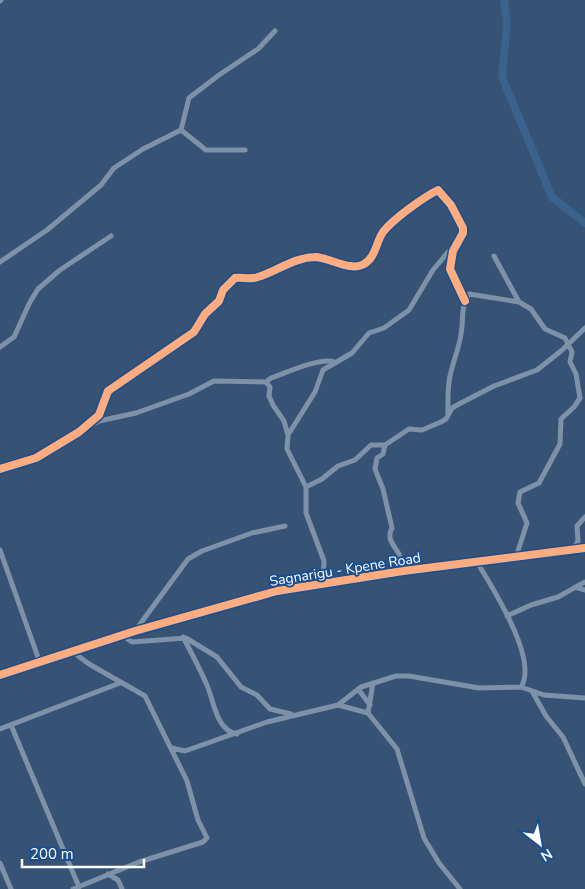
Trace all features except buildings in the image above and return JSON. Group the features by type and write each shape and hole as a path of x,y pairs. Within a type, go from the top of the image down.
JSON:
{"street":[{"path":"0,262 47,230 101,185 114,168 143,149 181,130 190,98 218,75 258,49 275,31"},
{"path":"181,130 206,150 245,150"},
{"path":"81,430 99,415 108,391 188,339 199,327 204,314 219,301 223,290 235,278 257,278 307,258 318,257 358,267 365,264 373,256 382,233 428,195 438,190 446,197 463,228 463,233 433,270 409,310 384,328 369,333 352,353 323,370 315,392 288,435"},
{"path":"0,347 14,337 38,289 60,270 111,236"},
{"path":"456,243 450,269 465,302"},
{"path":"494,256 519,302"},
{"path":"448,414 448,388 451,371 458,356 462,324 461,315 469,294 473,293 519,302 531,309 545,329 565,338 572,352 570,362 576,374 580,398 561,418 560,444 539,483 520,492 518,503 527,523 516,557"},
{"path":"306,487 322,479 338,466 355,460 371,445 385,445 409,428 422,430 446,420 452,408 494,386 541,367 585,328"},
{"path":"0,469 36,458 99,421 136,413 189,394 214,381 266,382 304,367 329,360 335,362"},
{"path":"266,382 270,387 269,396 273,405 284,421 288,435 287,449 306,487 306,513 324,561 323,584"},
{"path":"385,445 383,454 377,458 376,473 384,489 392,528 389,533 391,543 399,554 403,571"},
{"path":"573,549 578,541 577,526 585,517"},
{"path":"135,631 188,559 202,550 252,532 285,526"},
{"name":"Sagnarigu - Kpene Road","path":"0,675 135,631 277,591 403,571 585,548"},
{"path":"0,550 1,558 40,663"},
{"path":"477,562 507,616 523,658 524,682 521,687"},
{"path":"507,616 531,605 558,597 585,582"},
{"path":"575,587 585,590"},
{"path":"123,636 132,642 183,637 217,657 241,687 257,695 270,709 295,714"},
{"path":"183,637 208,687 218,716 227,730 237,734"},
{"path":"73,652 120,683 138,690 145,696 187,781 206,841 139,862 73,889"},
{"path":"338,705 358,689 396,676 409,676 478,688 521,687 533,693 585,698"},
{"path":"0,729 120,683"},
{"path":"368,713 373,683"},
{"path":"358,689 370,705"},
{"path":"533,693 546,716 563,737 585,784"},
{"path":"172,748 185,751 295,714 338,705 368,713 397,749 424,838 439,863 460,889"},
{"path":"11,726 79,886"},
{"path":"0,863 11,889"},
{"path":"108,874 118,880 122,889"}],"waterway":[{"path":"504,0 507,23 502,77 552,197 585,223"}],"cycle path":[{"path":"0,469 36,458 79,432 99,415 108,391 194,332 205,314 219,301 223,290 235,278 255,278 301,259 316,257 347,266 364,264 371,257 383,232 409,209 438,190 451,205 463,228 463,233 453,251 450,269 465,301"},
{"path":"0,675 135,631 277,591 403,571 585,548"}]}
